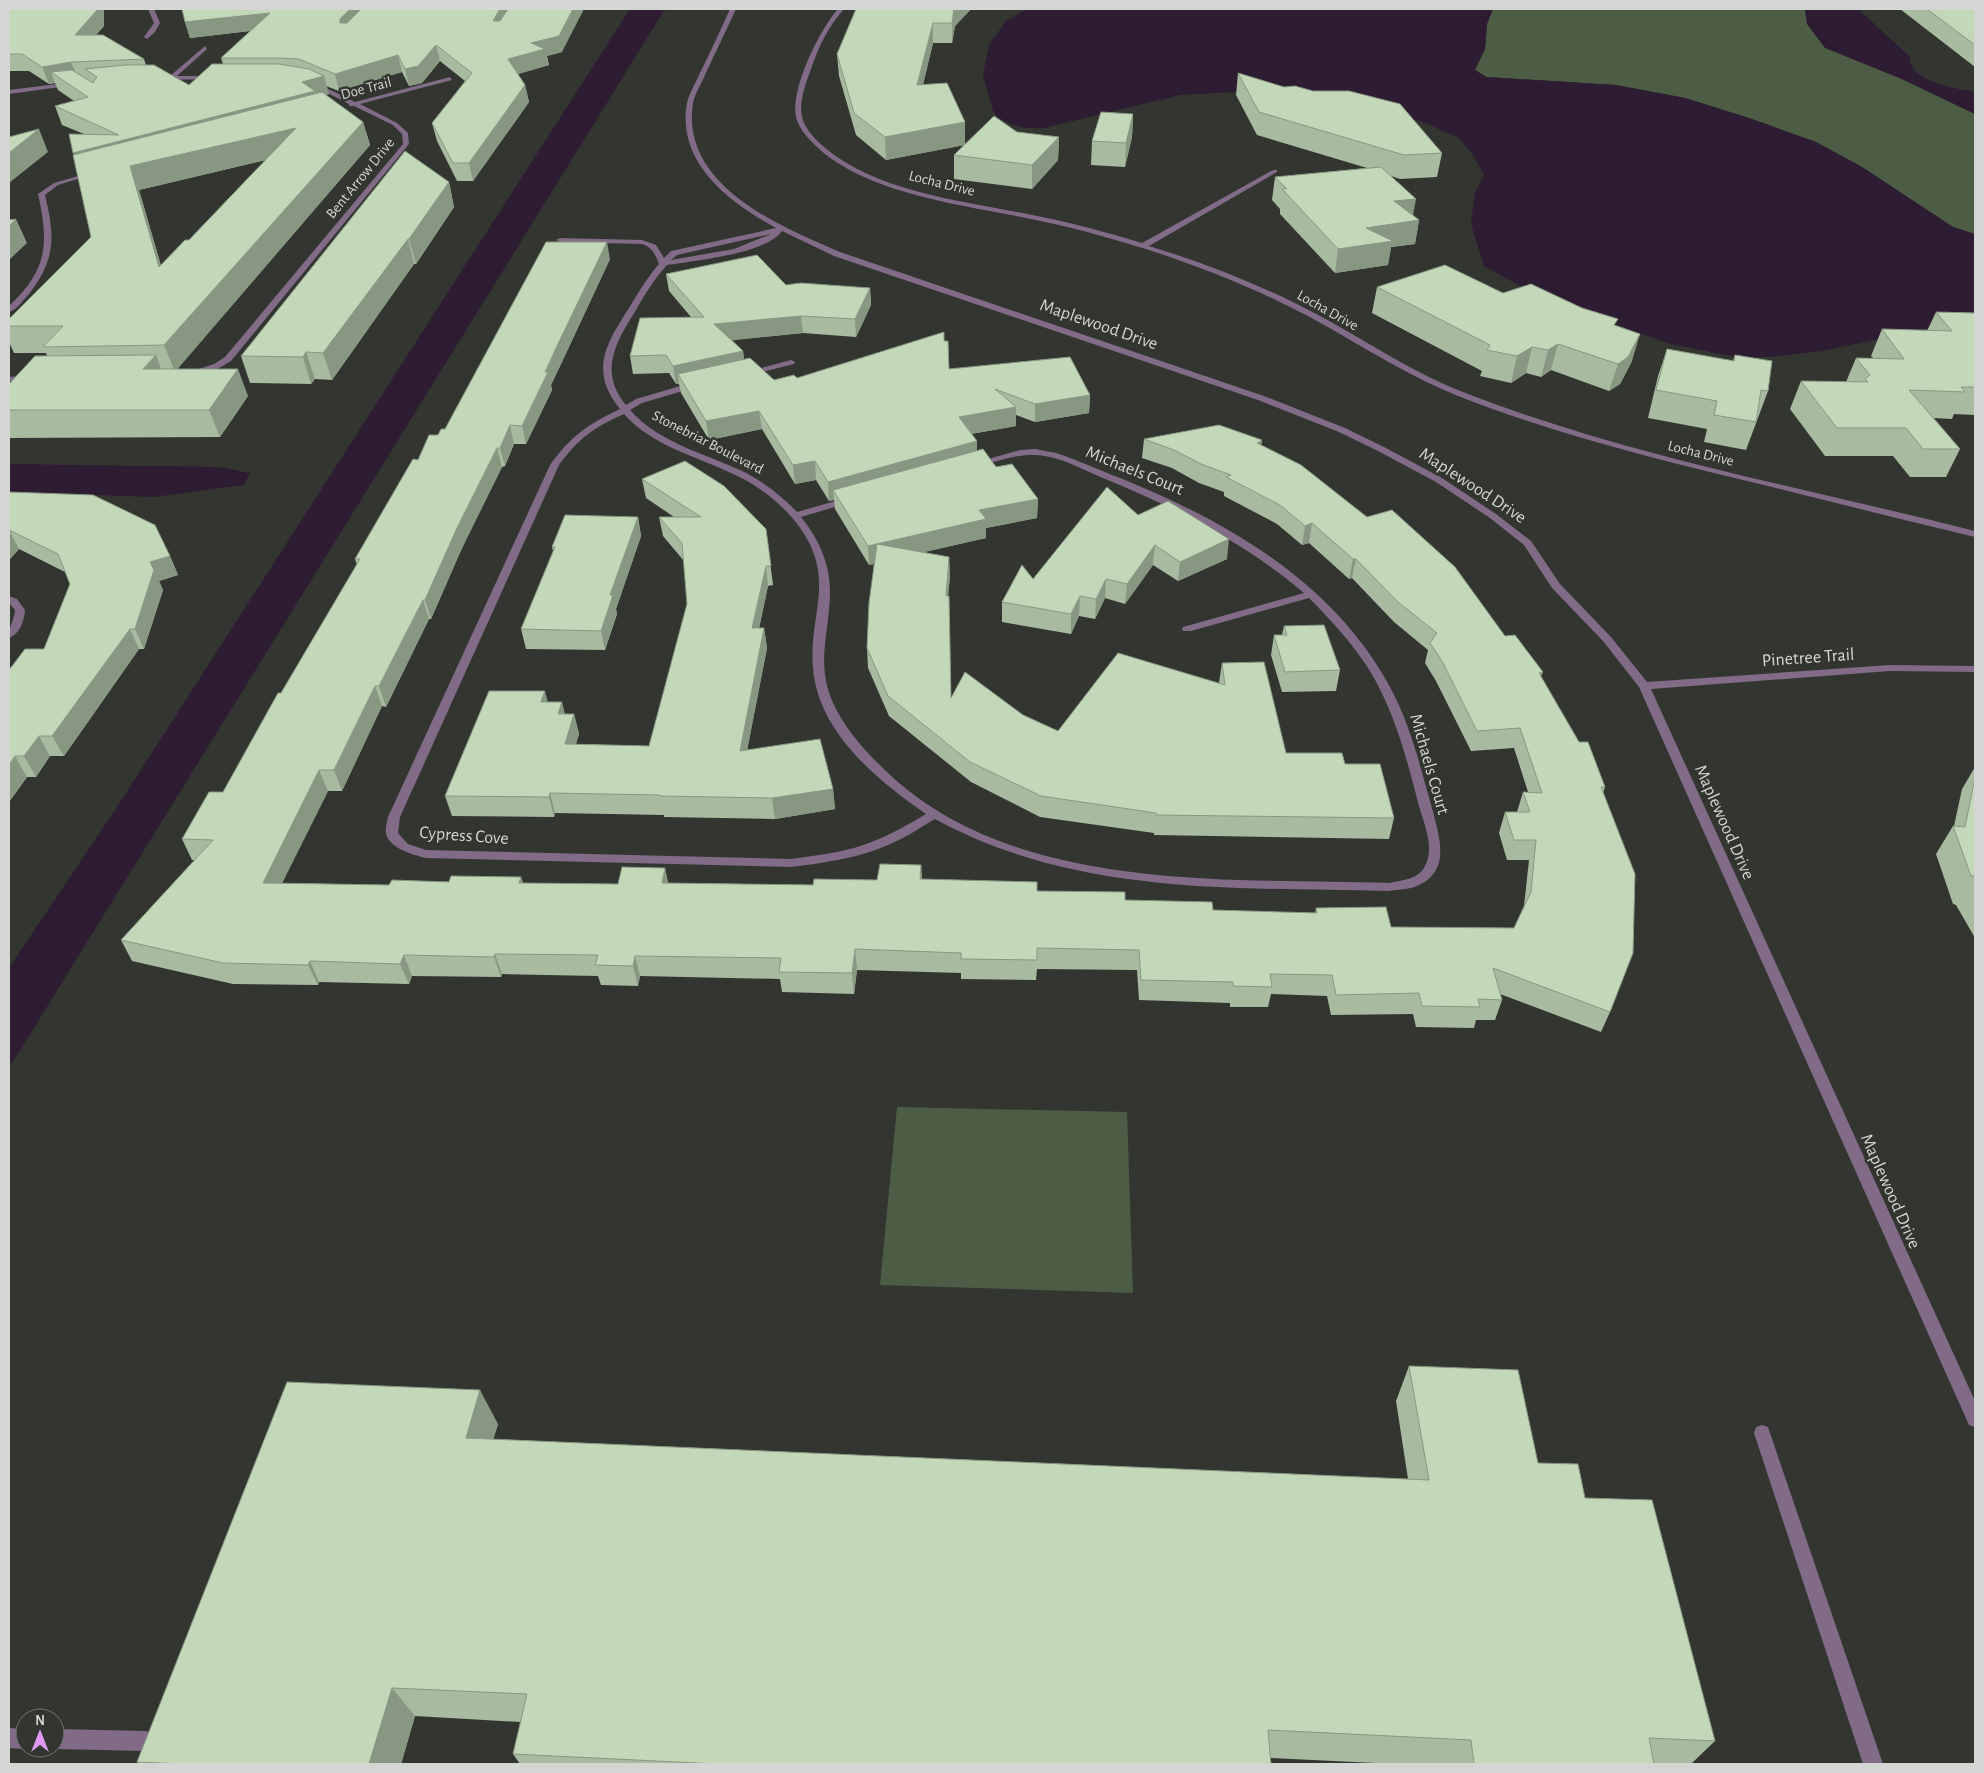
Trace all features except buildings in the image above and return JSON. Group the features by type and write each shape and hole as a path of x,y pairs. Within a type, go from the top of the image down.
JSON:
{"street":[{"path":"148,37 157,23 151,9"},
{"name":"Maplewood Drive","path":"733,9 690,102 688,133 695,152 707,172 726,192 751,211 782,229 836,254 1268,400 1342,430 1439,480 1493,516 1528,543 1556,586 1607,639 1644,686 1975,1419"},
{"name":"Locha Drive","path":"841,9 822,34 799,96 799,116 803,126 813,140 824,150 861,172 926,195 1052,222 1143,246 1224,275 1272,295 1318,319 1402,368 1447,389 1499,408 1647,454 1975,534"},
{"path":"172,78 205,48"},
{"path":"148,78 227,78"},
{"name":"Doe Trail","path":"345,106 450,78"},
{"name":"Bent Arrow Drive","path":"183,376 201,372 228,359 403,150 407,138 402,128 304,80"},
{"path":"9,92 84,83"},
{"path":"1143,246 1275,171"},
{"path":"9,310 33,284 47,255 49,236 42,194 56,184 98,172"},
{"path":"560,240 642,242 653,244 659,251 662,264 730,252 762,242 782,229"},
{"name":"Stonebriar Boulevard","path":"782,229 674,253 662,264 616,333 609,350 606,368 610,386 625,410 637,423 660,438 688,452 720,464 764,487 796,515 812,539 822,564 825,591 817,649 820,680 832,711 850,742 877,772 912,800 935,814"},
{"path":"733,376 791,362"},
{"path":"9,379 38,378"},
{"name":"Cypress Cove","path":"704,382 657,394 639,401 595,424 571,443 555,465 394,817 392,834 404,847 426,854 790,863 817,860 868,848 891,839 935,814"},
{"name":"Michaels Court","path":"935,814 979,836 1030,856 1086,870 1145,878 1389,887 1414,882 1431,870 1436,853 1405,731 1391,698 1364,653 1338,621 1281,568 1251,546 1204,518 1152,494 1054,456 1036,452 1017,453 969,466"},
{"path":"796,515 863,496"},
{"path":"1187,629 1311,594"},
{"path":"9,599 20,610 19,622 9,635"},
{"name":"Pinetree Trail","path":"1644,686 1890,668 1975,669"},
{"path":"1762,1433 1874,1764"},
{"path":"65,1739 146,1741"}],"green space":[{"path":"1493,9 1806,9 1805,11 1904,80 1975,114 1975,234 1953,227 1862,167 1816,142 1749,118 1685,98 1616,85 1487,77 1475,70 1485,49 1487,24"},
{"path":"897,1107 1127,1112 1133,1293 880,1285"}],"shaded area":[{"path":"630,9 665,9 9,1068 9,968 117,807"},
{"path":"1027,9 1493,9 1487,24 1485,49 1475,70 1486,77 1616,85 1685,98 1749,118 1816,142 1862,167 1953,227 1975,234 1975,322 1959,322 1822,351 1770,357 1737,357 1670,344 1542,298 1484,266 1471,224 1475,193 1484,175 1473,155 1459,138 1425,123 1377,108 1271,90 1180,95 1044,128 1025,128 1013,125 997,117 993,111 983,76 989,45 1006,21"},
{"path":"1806,9 1858,9 1910,57 1913,68 1920,75 1944,85 1975,91 1975,114 1904,80 1825,48 1807,24"},
{"path":"9,464 218,467 250,473 244,485 153,497 66,494 9,498"}]}
